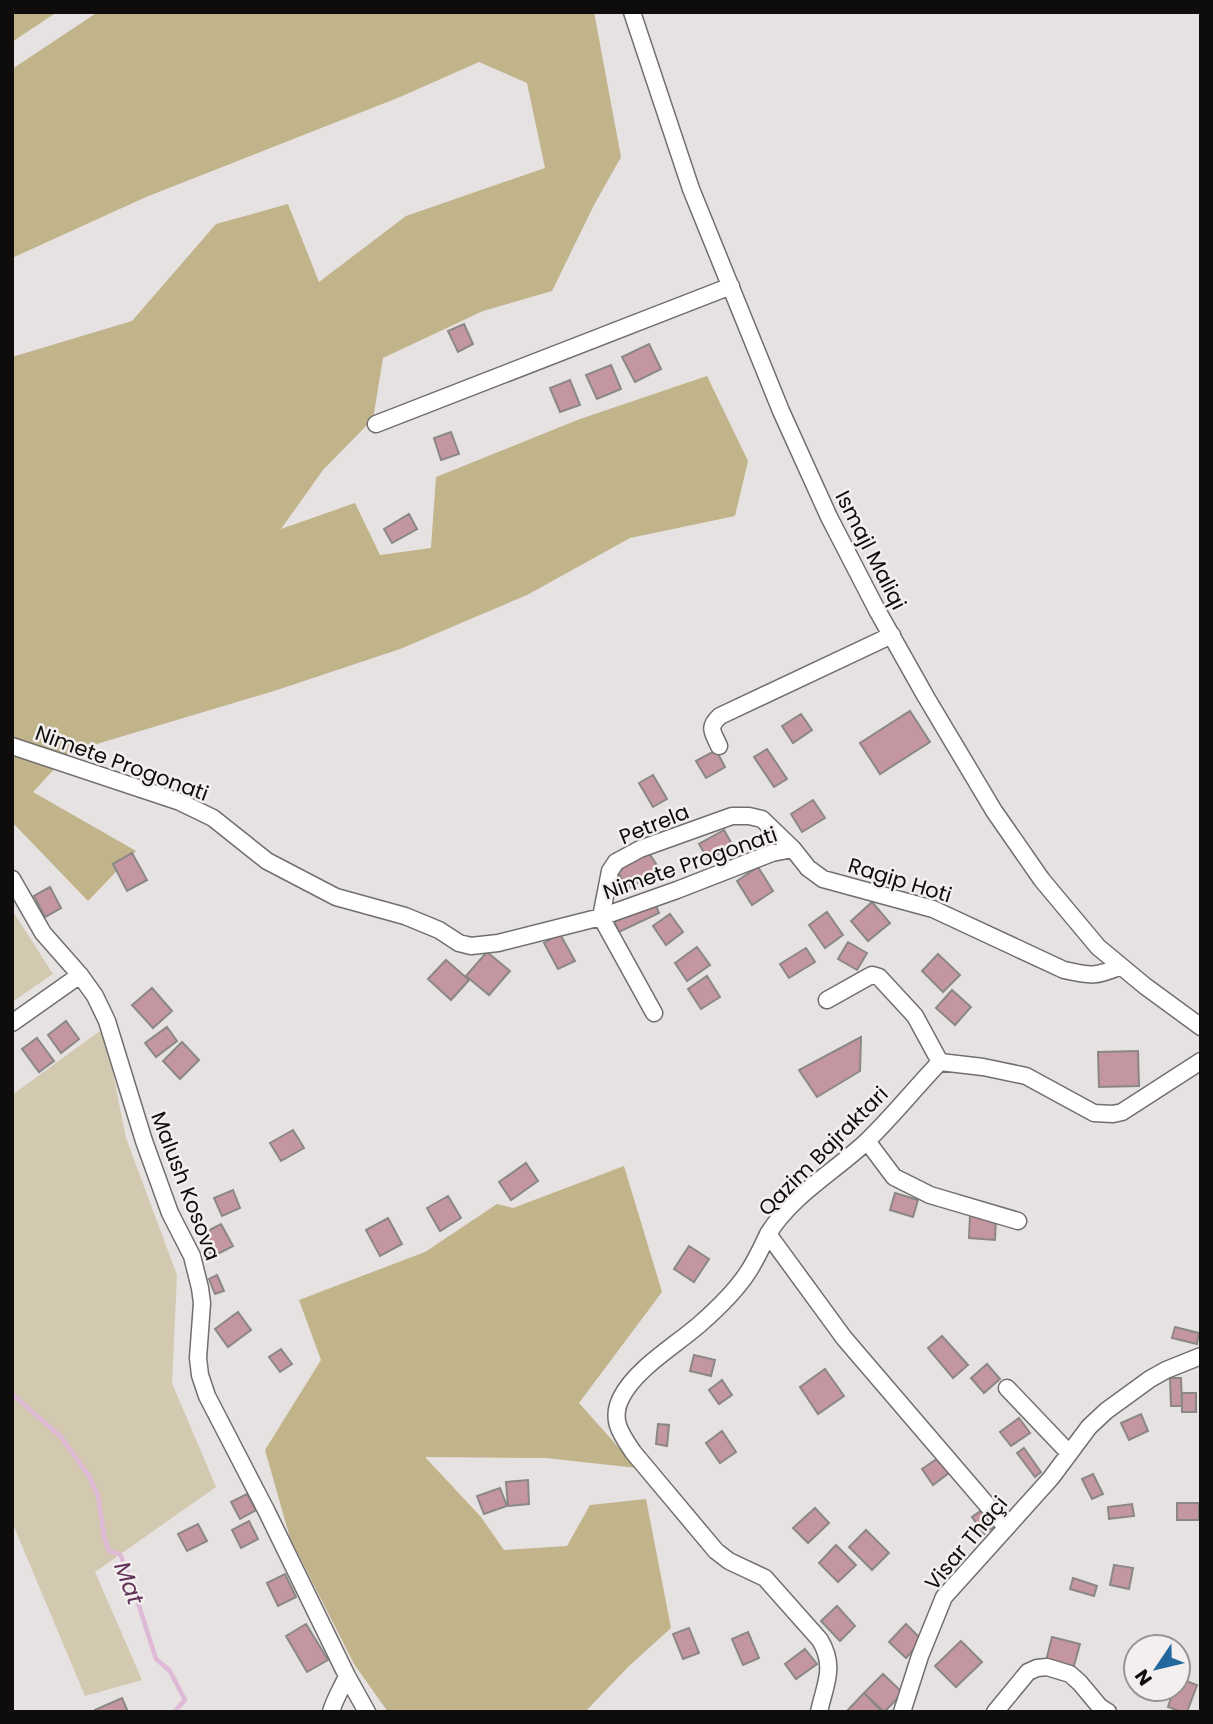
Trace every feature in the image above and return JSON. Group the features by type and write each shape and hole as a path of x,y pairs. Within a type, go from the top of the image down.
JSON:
{"street":[{"name":"Ismajl Maliqi","path":"632,12 691,189 781,411 824,505 891,635 994,811 1050,890 1098,947 1201,1027"},
{"path":"376,424 731,286"},
{"path":"719,747 711,727 720,716 891,635"},
{"name":"Nimete Progonati","path":"12,746 180,802 214,818 267,861 336,897 405,915 439,930 459,943 471,946 498,943 601,917 772,853 793,849"},
{"name":"Petrela","path":"601,917 610,871 616,862 640,849 732,816 749,816 762,820"},
{"name":"Ragip Hoti","path":"762,820 793,849 808,868 823,879 933,909 1064,970 1100,975 1121,966"},
{"name":"Malush Kosova","path":"12,879 43,933 80,975 95,996 107,1021 144,1141 170,1213 192,1256 202,1303 198,1358 207,1396 367,1712"},
{"name":"Nimete Progonati","path":"601,917 654,1013"},
{"path":"12,1023 80,975"},
{"path":"827,1000 868,976 879,977 915,1016 940,1062 1026,1076 1094,1113 1104,1115 1131,1108 1170,1079 1201,1061"},
{"name":"Qazim Bajraktari","path":"940,1062 867,1141 790,1206 768,1234 844,1338 1006,1527"},
{"path":"867,1141 894,1177 930,1195 1018,1221"},
{"path":"768,1234 747,1274 724,1301 631,1382 620,1399 617,1424 633,1452 716,1550 729,1561 765,1578 820,1640 829,1662 819,1712"},
{"name":"Visar Thaçi","path":"902,1712 944,1597 1051,1478 1089,1427 1107,1410 1166,1370 1201,1356"},
{"path":"1007,1388 1069,1453"},
{"path":"995,1712 1028,1672 1047,1667 1070,1674 1100,1707 1108,1712"},
{"path":"331,1712 347,1676"}],"shaded area":[{"path":"12,12 57,12 12,42"},
{"path":"98,12 594,12 621,157 552,291 483,311 383,358 373,419 323,470 281,529 355,503 380,555 431,548 436,477 580,419 707,376 748,461 735,516 630,538 527,595 400,649 277,690 70,752 33,792 136,851 88,901 12,822 12,357 132,321 216,224 288,204 319,282 406,216 545,168 527,83 479,62 400,97 146,197 12,258 12,69"},
{"path":"12,910 53,974 12,1002"},
{"path":"104,1028 126,1138 177,1275 172,1383 216,1487 95,1572 142,1680 85,1696 12,1522 12,1095"},
{"path":"624,1166 662,1292 579,1403 637,1468 546,1458 425,1457 481,1517 504,1550 567,1546 590,1505 646,1499 671,1628 628,1667 585,1712 388,1712 354,1664 290,1538 265,1450 321,1360 299,1300 425,1252 497,1204 513,1208"}],"building":[{"path":"464,324 473,344 458,352 448,331"},
{"path":"649,344 661,369 635,382 622,357"},
{"path":"611,365 621,389 597,399 586,375"},
{"path":"570,380 580,405 560,412 550,388"},
{"path":"451,432 459,454 441,460 434,438"},
{"path":"409,514 417,529 392,543 384,529"},
{"path":"910,711 930,742 880,774 860,743"},
{"path":"801,714 812,730 793,743 782,726"},
{"path":"767,749 787,779 774,787 754,757"},
{"path":"716,750 725,767 706,778 696,761"},
{"path":"653,775 667,799 653,807 639,783"},
{"path":"813,800 825,818 802,832 791,814"},
{"path":"724,830 733,846 708,860 699,844"},
{"path":"647,850 660,870 628,889 616,869"},
{"path":"132,853 147,880 127,891 113,864"},
{"path":"758,867 773,891 752,905 737,881"},
{"path":"50,887 61,908 45,917 34,896"},
{"path":"654,901 659,913 619,932 613,919"},
{"path":"872,902 890,923 868,941 851,921"},
{"path":"827,912 843,935 825,948 809,925"},
{"path":"670,914 683,932 666,945 653,926"},
{"path":"560,934 575,961 558,969 544,943"},
{"path":"848,942 867,953 857,970 838,959"},
{"path":"697,947 710,965 687,981 675,963"},
{"path":"806,948 815,962 789,978 780,964"},
{"path":"487,952 510,971 489,995 466,976"},
{"path":"938,954 960,975 943,992 922,971"},
{"path":"446,960 469,980 451,1000 428,979"},
{"path":"707,976 720,997 701,1009 688,989"},
{"path":"152,988 172,1011 153,1028 132,1005"},
{"path":"952,990 971,1007 955,1025 936,1008"},
{"path":"66,1021 79,1039 61,1053 48,1035"},
{"path":"167,1027 177,1041 156,1057 145,1043"},
{"path":"861,1037 860,1071 817,1097 799,1070"},
{"path":"37,1038 54,1061 39,1072 22,1049"},
{"path":"182,1042 199,1060 180,1079 163,1061"},
{"path":"1138,1051 1139,1086 1099,1087 1098,1052"},
{"path":"293,1130 304,1148 281,1161 270,1143"},
{"path":"526,1163 538,1181 511,1200 499,1182"},
{"path":"233,1190 240,1208 222,1216 214,1198"},
{"path":"895,1193 918,1200 913,1217 890,1210"},
{"path":"448,1196 461,1218 440,1231 427,1208"},
{"path":"970,1215 996,1217 995,1240 969,1238"},
{"path":"388,1218 402,1244 380,1256 366,1230"},
{"path":"221,1224 233,1246 212,1257 200,1235"},
{"path":"689,1246 709,1259 694,1282 674,1269"},
{"path":"217,1275 224,1291 215,1294 209,1279"},
{"path":"238,1312 251,1330 228,1347 215,1329"},
{"path":"1175,1327 1199,1333 1197,1344 1172,1338"},
{"path":"942,1336 968,1365 953,1378 928,1348"},
{"path":"281,1349 292,1364 280,1372 269,1357"},
{"path":"694,1355 715,1360 711,1376 690,1371"},
{"path":"987,1364 1000,1379 984,1393 971,1378"},
{"path":"825,1369 844,1396 818,1414 800,1387"},
{"path":"1170,1378 1181,1378 1182,1406 1171,1406"},
{"path":"722,1380 732,1395 719,1404 709,1390"},
{"path":"1182,1393 1196,1393 1196,1412 1182,1412"},
{"path":"1141,1414 1148,1431 1129,1440 1121,1423"},
{"path":"1019,1418 1030,1433 1011,1446 1000,1432"},
{"path":"658,1424 669,1425 667,1446 656,1444"},
{"path":"722,1431 736,1452 720,1463 706,1443"},
{"path":"1024,1448 1041,1472 1035,1477 1017,1453"},
{"path":"938,1458 949,1473 933,1485 922,1469"},
{"path":"1093,1474 1103,1494 1092,1499 1082,1479"},
{"path":"528,1480 529,1504 508,1506 506,1482"},
{"path":"500,1488 507,1506 484,1514 477,1496"},
{"path":"247,1494 256,1510 240,1519 231,1502"},
{"path":"1177,1503 1199,1503 1199,1520 1177,1520"},
{"path":"1132,1504 1134,1516 1109,1519 1108,1507"},
{"path":"986,1507 998,1524 984,1534 972,1517"},
{"path":"815,1508 829,1523 808,1543 793,1528"},
{"path":"249,1521 258,1539 241,1548 232,1530"},
{"path":"198,1524 207,1541 187,1551 178,1534"},
{"path":"866,1530 889,1553 872,1570 849,1547"},
{"path":"836,1545 856,1565 838,1582 819,1563"},
{"path":"1114,1565 1133,1568 1129,1589 1110,1585"},
{"path":"285,1574 296,1597 278,1606 267,1583"},
{"path":"1073,1578 1097,1586 1094,1596 1070,1589"},
{"path":"837,1606 855,1626 840,1641 821,1621"},
{"path":"306,1624 328,1660 307,1672 286,1636"},
{"path":"906,1624 922,1640 906,1658 889,1642"},
{"path":"689,1628 699,1653 683,1659 673,1634"},
{"path":"748,1632 759,1658 743,1665 732,1639"},
{"path":"1052,1637 1080,1644 1073,1669 1046,1661"},
{"path":"961,1641 982,1662 956,1687 935,1666"},
{"path":"805,1649 817,1664 796,1679 785,1664"},
{"path":"883,1674 903,1693 884,1712 864,1693"},
{"path":"1192,1683 1197,1685 1192,1698"},
{"path":"864,1693 882,1712 846,1712"},
{"path":"122,1698 128,1712 95,1712 95,1710"},
{"path":"1169,1703 1190,1703 1187,1712 1168,1707"}],"waterway":[{"name":"Mat","path":"12,1394 61,1437 89,1476 98,1496 109,1551 120,1554 156,1659 170,1671 185,1700 174,1712"}]}
